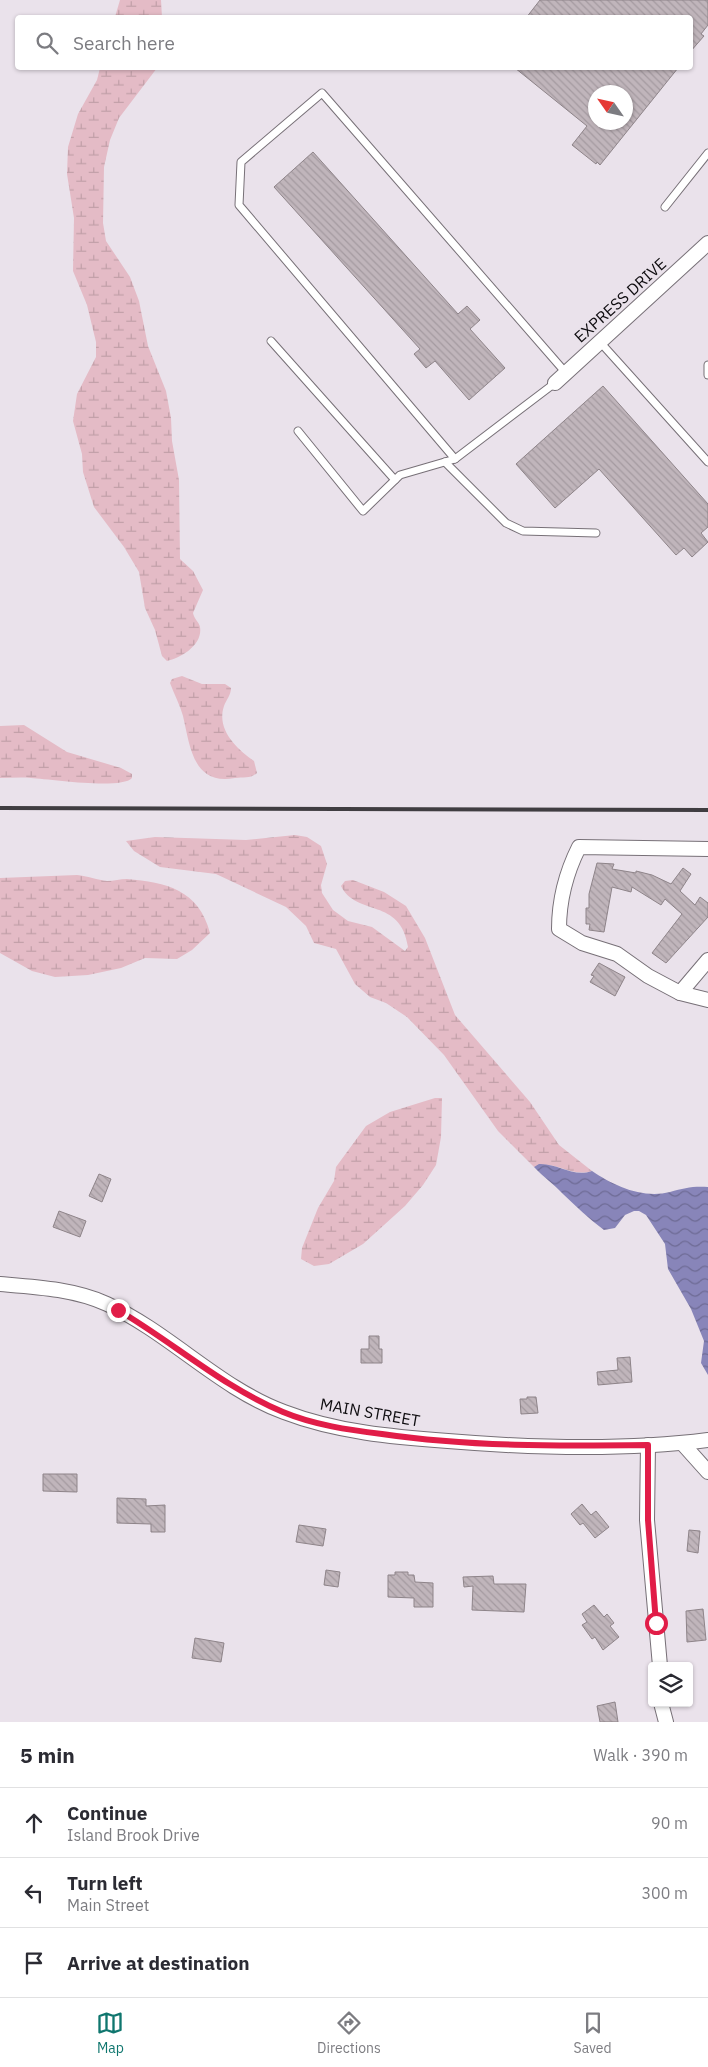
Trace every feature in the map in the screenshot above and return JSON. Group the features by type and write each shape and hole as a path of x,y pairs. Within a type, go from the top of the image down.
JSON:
{"street":[{"name":"EXPRESS DRIVE","path":"555,383 708,243"},
{"path":"708,849 579,848 568,869 559,911 559,929 582,943 617,954 648,976 680,993 708,1000"},
{"path":"680,993 708,960"},
{"name":"MAIN STREET","path":"0,1284 50,1288 106,1303 154,1331 246,1394 284,1412 334,1427 410,1438 487,1444 648,1445 708,1440"},
{"path":"682,1443 708,1472"},
{"path":"648,1445 648,1528 660,1662"},
{"path":"662,1707 666,1722"}],"lane":[{"path":"455,460 239,205 241,162 322,93 566,373"},
{"path":"665,207 708,153"},
{"path":"271,341 395,480"},
{"path":"600,342 708,462"},
{"path":"708,365 708,374"},
{"path":"298,431 363,511 400,475 455,460 555,383"},
{"path":"445,462 506,523 523,532 596,533"}],"green space":[{"path":"120,0 161,0 162,15 116,15"},
{"path":"100,70 155,70 119,118 110,140 104,167 103,223 106,241 130,277 139,301 148,346 166,391 179,480 180,559 193,571 203,590 193,613 200,627 200,634 195,645 184,654 167,661 162,656 155,630 145,608 139,572 124,547 94,507 83,472 82,454 73,421 77,394 96,357 96,342 87,305 73,271 74,218 67,174 68,147 78,114 97,80"},
{"path":"182,676 202,684 225,684 231,688 222,715 225,731 235,745 254,761 257,773 249,777 221,779 210,776 202,770 191,751 182,712 170,683 172,679"},
{"path":"24,725 67,752 121,768 132,774 132,778 125,781 100,784 27,778 0,778 0,726"},
{"path":"295,835 307,837 321,846 327,864 321,885 322,893 333,910 348,921 372,927 405,951 408,947 404,931 397,921 378,909 357,902 341,886 345,881 353,880 384,892 406,906 425,938 455,1015 530,1102 559,1145 592,1171 577,1172 548,1165 534,1167 498,1131 444,1055 407,1017 386,1003 370,997 355,984 336,949 314,943 306,926 286,907 216,874 160,867 134,851 126,841 155,837 246,840"},
{"path":"77,875 107,881 141,880 168,886 189,898 198,907 205,918 210,933 192,950 177,959 145,958 121,968 88,975 55,977 32,971 0,953 0,878"},
{"path":"435,1098 442,1098 441,1137 436,1165 423,1185 405,1206 363,1244 329,1264 314,1266 301,1259 302,1248 318,1208 334,1181 336,1167 366,1126 390,1112"}],"water":[{"path":"539,1164 546,1164 578,1173 592,1171 610,1182 629,1190 650,1194 708,1187 708,1375 701,1363 704,1341 691,1309 668,1269 665,1244 646,1215 639,1211 634,1211 625,1215 615,1228 604,1230 534,1167"}],"building":[{"path":"540,0 708,0 708,25 701,34 704,36 693,49 693,15 528,15"},
{"path":"517,70 676,70 633,124 633,85 588,85 588,130 628,130 600,165 597,162 596,164 572,145 587,126"},
{"path":"313,152 458,314 467,306 480,320 470,329 505,368 469,400 435,361 426,368 414,354 420,349 274,187"},
{"path":"603,386 708,504 708,527 701,533 708,542 692,557 684,548 676,555 599,469 555,508 516,464"},
{"path":"597,863 614,864 612,869 636,873 636,871 652,875 671,884 683,868 691,874 680,891 695,905 700,897 708,903 708,917 666,963 652,953 682,914 665,899 661,905 632,887 631,892 612,887 604,932 589,930 590,924 586,924 586,908 589,908 589,894"},
{"path":"599,963 625,977 615,996 590,982 594,976 591,975"},
{"path":"99,1174 111,1179 102,1202 89,1196"},
{"path":"59,1211 86,1221 80,1237 53,1227"},
{"path":"369,1336 379,1336 379,1349 382,1349 382,1363 361,1363 361,1349 369,1349"},
{"path":"630,1357 632,1382 598,1385 597,1372 618,1370 617,1358"},
{"path":"527,1397 536,1397 538,1413 521,1414 520,1399 527,1399"},
{"path":"43,1474 77,1474 77,1492 43,1491"},
{"path":"117,1498 146,1499 146,1506 165,1505 165,1532 151,1532 151,1524 117,1523"},
{"path":"582,1504 591,1515 596,1511 609,1527 595,1538 583,1523 580,1525 571,1514"},
{"path":"299,1525 326,1529 323,1546 296,1542"},
{"path":"689,1530 700,1531 698,1553 687,1551"},
{"path":"326,1570 340,1572 338,1587 324,1585"},
{"path":"395,1572 408,1572 408,1575 414,1575 415,1582 433,1583 433,1607 414,1607 414,1598 388,1597 388,1575 395,1575"},
{"path":"493,1576 494,1584 526,1584 524,1612 472,1610 473,1586 464,1587 463,1577"},
{"path":"594,1605 604,1617 607,1614 614,1623 610,1626 619,1637 603,1650 595,1637 592,1639 582,1625 587,1622 582,1614"},
{"path":"703,1609 706,1640 687,1642 686,1611"},
{"path":"195,1638 224,1643 221,1662 192,1658"},
{"path":"615,1702 618,1722 600,1722 597,1706"}],"railway":[{"path":"0,808 708,810"}],"route":[{"path":"118,1310 154,1331 246,1394 284,1412 334,1427 410,1438 487,1444 561,1446 648,1445 648,1520 656,1623"}]}
